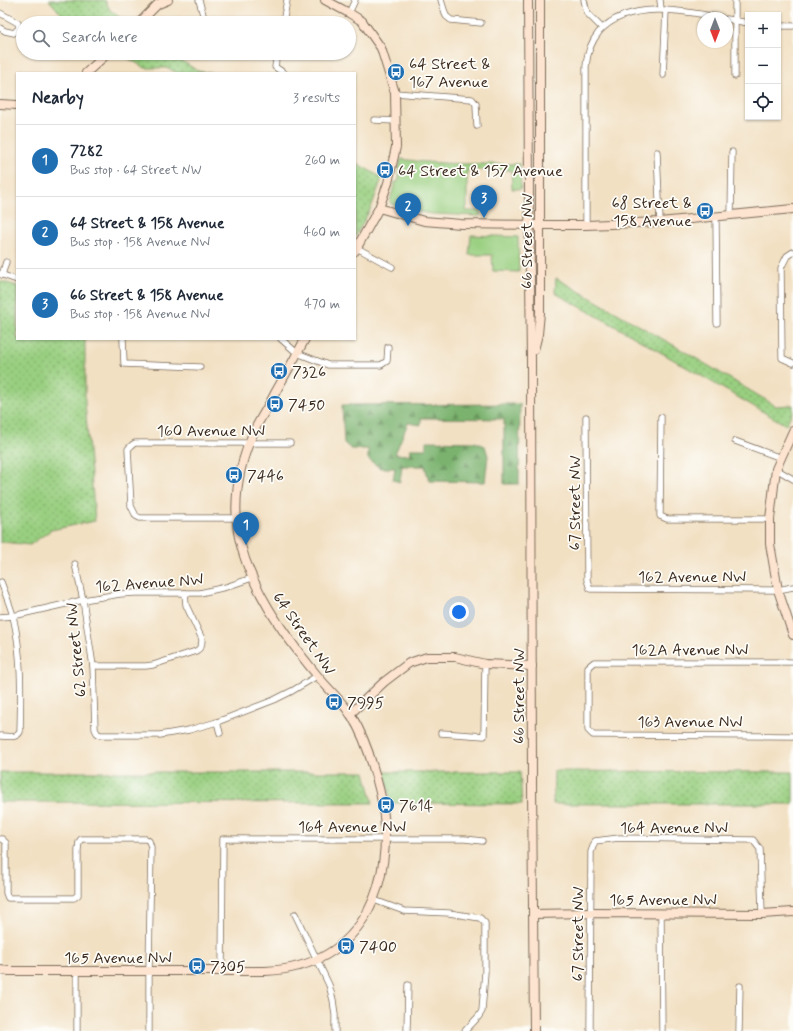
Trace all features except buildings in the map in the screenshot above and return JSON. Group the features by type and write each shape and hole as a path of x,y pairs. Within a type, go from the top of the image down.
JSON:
{"street":[{"path":"145,16 157,2 168,0"},
{"path":"198,0 203,16"},
{"path":"285,16 288,0"},
{"path":"325,0 353,16"},
{"path":"348,13 355,0"},
{"path":"441,0 446,16 451,20 481,23"},
{"name":"66 Street NW","path":"528,0 534,1031"},
{"path":"584,0 587,13 602,28"},
{"path":"660,0 664,9 663,76"},
{"path":"735,0 735,76"},
{"name":"66 Street NW","path":"531,360 538,334 540,313 540,2"},
{"path":"586,225 586,66 589,49 602,28 624,13 638,9 664,9 697,14"},
{"path":"0,13 16,22"},
{"path":"356,18 362,21 381,48 395,93 396,121 396,148 388,182 379,208 356,250 392,267"},
{"path":"735,21 745,23"},
{"path":"781,26 793,26"},
{"path":"0,28 14,33 16,31"},
{"path":"87,72 100,60"},
{"path":"276,60 275,67 282,72"},
{"path":"395,93 472,99 476,104 477,126"},
{"path":"0,104 16,105"},
{"path":"374,120 396,121"},
{"path":"657,152 660,222"},
{"path":"731,215 732,152"},
{"path":"379,208 424,221 461,224 530,225 586,225 660,222 793,209"},
{"path":"716,217 717,323"},
{"path":"793,252 787,256 781,268 782,358 793,363"},
{"path":"6,262 1,274 16,280"},
{"path":"123,340 124,364 200,367"},
{"path":"282,340 297,353 328,365 381,366 387,361 388,347"},
{"name":"64 Street NW","path":"304,340 249,443 238,481 237,518 241,544 252,578 286,635 317,676 350,714 366,747 380,792 384,818 384,839 382,872 379,886 374,900 357,930 348,939"},
{"name":"67 Street NW","path":"586,417 587,580 590,588"},
{"path":"661,417 660,516 667,519 770,519"},
{"path":"793,431 776,469 770,519 770,544 778,590 793,635"},
{"path":"735,441 781,458"},
{"name":"160 Avenue NW","path":"237,518 140,518 136,516 131,506 128,449 135,443 290,443"},
{"path":"776,469 793,479"},
{"name":"62 Street NW","path":"75,564 83,600 93,666 95,725 97,733 104,736 160,735 189,730 217,722"},
{"name":"162 Avenue NW","path":"0,617 13,616 83,600 120,594 200,593 226,587 252,578"},
{"path":"0,736 14,737 18,736 20,732 21,689 19,651 13,616 1,582"},
{"name":"162 Avenue NW","path":"590,588 778,590 793,587"},
{"path":"93,666 153,665 196,651 200,648 202,644 201,635 186,605 184,593"},
{"path":"350,714 384,682 409,663 427,657 455,657 485,664 532,666"},
{"name":"162A Avenue NW","path":"588,730 588,667 594,662 793,662"},
{"path":"441,733 484,736 485,664"},
{"path":"220,733 217,722 274,700 317,676"},
{"name":"163 Avenue NW","path":"588,730 593,734 793,736"},
{"name":"164 Avenue NW","path":"595,842 619,838 753,840 760,849 762,914"},
{"path":"1,839 6,843 6,893 8,898 74,898 78,895 78,850 81,839 149,841 151,847 149,1031"},
{"name":"164 Avenue NW","path":"222,971 222,839 384,839 482,841"},
{"name":"67 Street NW","path":"591,1030 590,852 595,842"},
{"path":"374,900 404,911 449,913 480,918 485,923 483,1006 479,1016 465,1031"},
{"name":"165 Avenue NW","path":"533,914 762,914 793,912"},
{"path":"661,913 662,1031"},
{"path":"295,914 329,985 335,1015 335,1031"},
{"name":"165 Avenue NW","path":"0,970 149,972 280,970 317,960 340,946 348,939"},
{"path":"77,971 77,1031"},
{"path":"407,1031 408,985"},
{"path":"738,1031 740,986"}],"green space":[{"path":"49,0 105,0 110,10 118,16 63,16"},
{"path":"131,60 180,60 198,71 206,72 175,72 168,68 145,68"},
{"path":"401,159 445,163 520,164 521,189 512,189 511,170 467,170 466,211 480,211 480,216 419,212 391,204 390,201 395,182 398,182 400,174 398,173"},
{"path":"356,163 382,178 371,208 356,235"},
{"path":"471,235 518,237 519,272 493,271 492,255 469,255"},
{"path":"556,278 776,406 793,405 793,411 786,425 555,293"},
{"path":"0,281 16,286 16,340 85,340 85,403 95,521 51,530 30,545 0,543"},
{"path":"520,404 519,484 504,484 504,419 421,418 421,425 408,423 395,454 409,455 410,449 426,449 426,441 475,442 485,446 488,456 485,482 429,481 425,466 402,466 400,482 393,480 395,468 380,468 368,459 368,449 351,449 344,443 342,405"},
{"path":"554,771 793,772 793,804 553,804"},
{"path":"0,772 365,772 373,803 0,802"},
{"path":"385,772 520,772 522,804 391,803"}],"place":[{"name":"64 Street & 167 Avenue","path":"396,72"},
{"name":"64 Street & 157 Avenue","path":"385,170"},
{"name":"68 Street & 158 Avenue","path":"705,211"},
{"name":"66 Street & 158 Avenue","path":"484,218"},
{"name":"64 Street & 158 Avenue","path":"408,226"},
{"name":"7326","path":"279,371"},
{"name":"7450","path":"275,404"},
{"name":"7446","path":"234,475"},
{"name":"7282","path":"246,545"},
{"name":"7995","path":"334,702"},
{"name":"7614","path":"386,805"},
{"name":"7400","path":"346,946"},
{"name":"7305","path":"197,966"}]}
